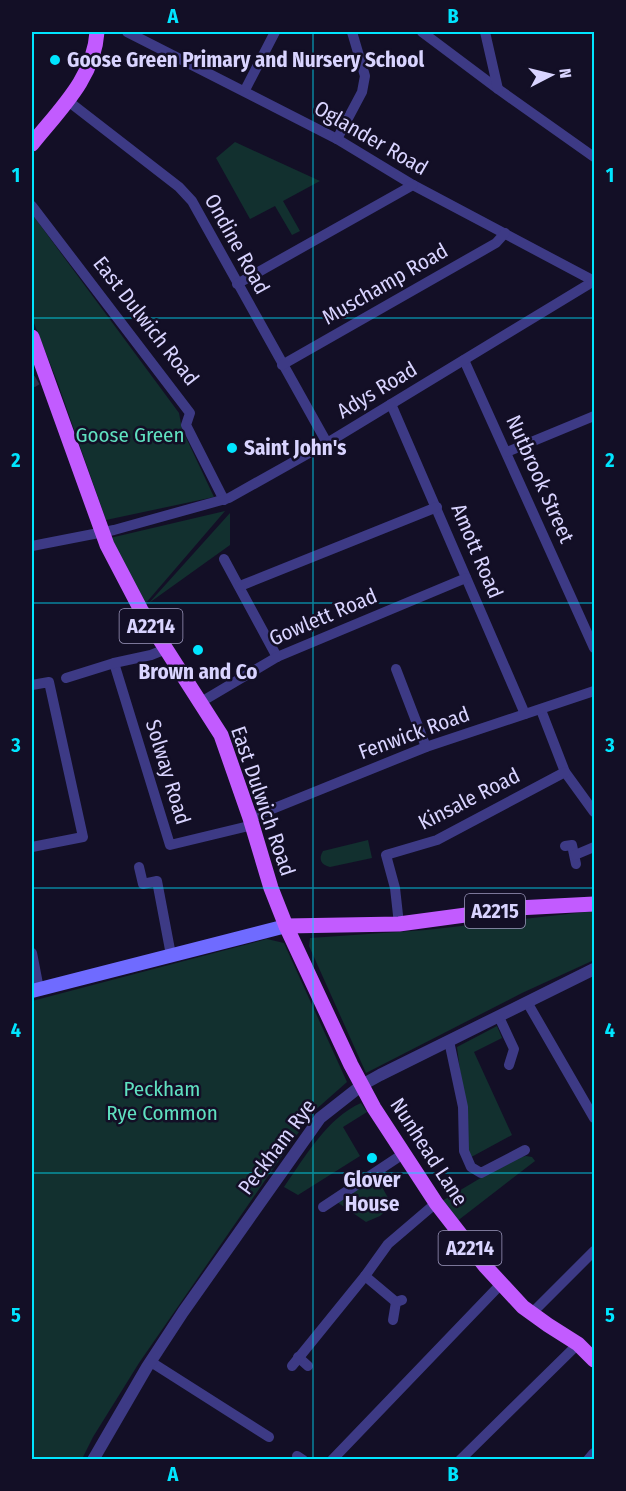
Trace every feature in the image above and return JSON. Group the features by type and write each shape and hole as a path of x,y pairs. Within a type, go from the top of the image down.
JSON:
{"main road":[{"path":"32,144 81,82 88,67 96,32"},
{"name":"East Dulwich Road","path":"32,337 40,375 102,532 135,601 221,735 271,888 286,926 362,1085"},
{"name":"A2215","path":"286,926 399,924 517,909 594,903"},
{"path":"35,990 286,926"},
{"name":"Nunhead Lane","path":"362,1085 374,1108 436,1203 501,1284 531,1314 578,1344 594,1360"}],"street":[{"name":"Oglander Road","path":"128,32 337,139 413,184 594,281"},
{"path":"245,90 275,32"},
{"path":"337,139 362,92 365,76 355,32"},
{"path":"422,32 594,157"},
{"path":"485,32 498,89"},
{"name":"Ondine Road","path":"68,101 188,196 327,443"},
{"path":"237,284 413,184"},
{"name":"East Dulwich Road","path":"32,206 190,413 186,425 224,500"},
{"name":"Muschamp Road","path":"282,365 496,243 505,233"},
{"name":"Adys Road","path":"32,546 102,532 224,500 327,443 594,281"},
{"name":"Nutbrook Street","path":"464,360 590,628 594,648"},
{"name":"Amott Road","path":"391,404 525,714"},
{"path":"507,452 594,416"},
{"path":"240,586 437,507"},
{"path":"224,559 277,657"},
{"name":"Gowlett Road","path":"201,702 277,657 466,578"},
{"path":"66,678 114,663 151,656 165,649"},
{"name":"Solway Road","path":"114,663 170,845 251,822"},
{"path":"396,669 426,747"},
{"path":"32,685 49,682 83,837 32,848"},
{"name":"Fenwick Road","path":"251,822 426,747 594,691"},
{"path":"541,710 565,772 594,812"},
{"name":"Kinsale Road","path":"399,924 395,888 386,855 437,840 565,772"},
{"path":"565,846 572,845 575,859 594,847"},
{"path":"139,867 143,884 157,881 171,955"},
{"path":"32,953 35,990"},
{"name":"Peckham Rye","path":"93,1460 183,1312 320,1118 362,1085 594,969"},
{"path":"527,1002 594,1118"},
{"path":"499,1017 513,1049 510,1065"},
{"path":"449,1041 463,1107 464,1151 471,1167 481,1173 525,1150"},
{"path":"323,1207 403,1154"},
{"path":"308,1366 295,1362 388,1244 436,1203"},
{"path":"531,1314 594,1251"},
{"path":"365,1276 399,1301 393,1320"},
{"path":"332,1460 501,1284"},
{"path":"460,1460 578,1344"},
{"path":"151,1362 269,1437"},
{"path":"589,1460 594,1454"}],"green space":[{"path":"235,142 320,181 283,201 300,231 292,235 275,206 250,219 216,158"},
{"name":"Goose Green","path":"32,214 179,413 182,429 214,497 106,520 57,381 32,318"},
{"path":"225,511 145,604 110,538"},
{"path":"230,513 230,545 149,603"},
{"path":"368,840 372,858 330,867 321,861 323,851"},
{"path":"594,911 594,960 522,993 366,1073 309,946 310,938 426,930"},
{"name":"Peckham Rye Common","path":"267,939 284,943 347,1082 313,1112 139,1363 82,1459 32,1459 32,1001"},
{"path":"497,1026 502,1038 474,1052 512,1135 464,1161 463,1095 457,1047"},
{"path":"361,1103 367,1112 343,1127 360,1156 298,1195 284,1187 327,1128"},
{"path":"532,1157 535,1161 456,1222 442,1201 514,1158"},
{"path":"377,1178 392,1205 380,1216 366,1222 337,1202"}],"tunnel":[{"path":"32,383 37,380"}],"place":[{"name":"Goose Green Primary and Nursery School","path":"55,60"},
{"name":"Saint John's","path":"232,448"},
{"name":"Brown and Co","path":"198,650"},
{"name":"Glover House","path":"372,1158"}]}
